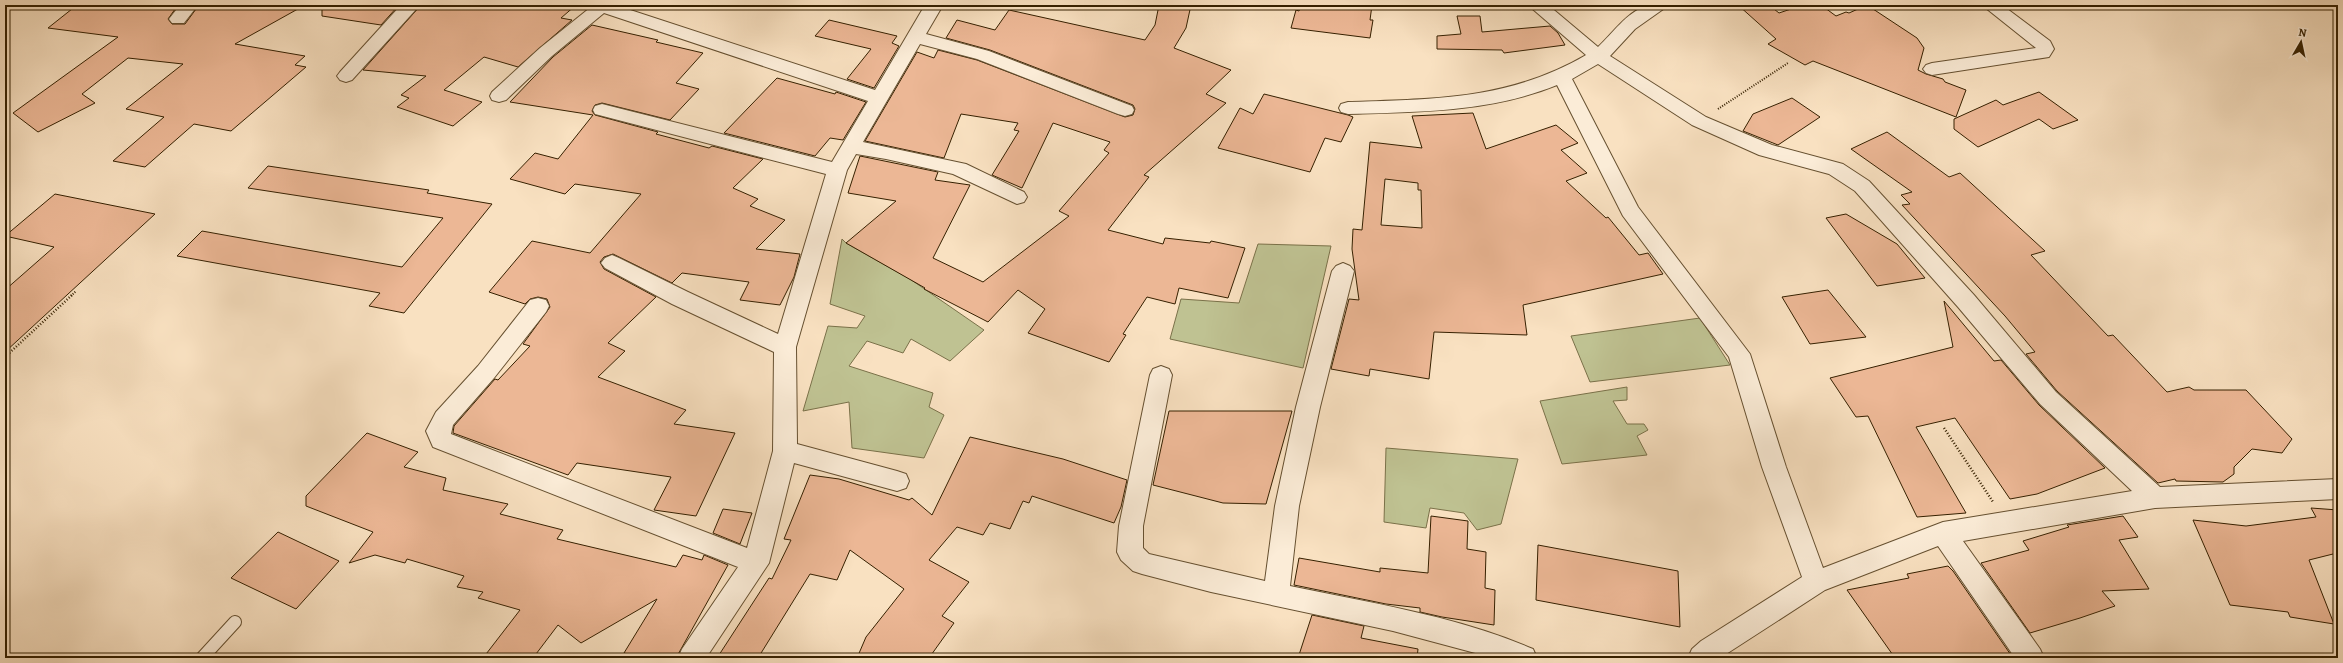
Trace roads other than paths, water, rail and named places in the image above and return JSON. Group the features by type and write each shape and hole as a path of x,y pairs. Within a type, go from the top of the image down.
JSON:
{"street":[{"path":"178,19 190,5"},
{"path":"346,76 411,5"},
{"path":"691,658 756,563 785,451 785,347 837,170 934,5"},
{"path":"1537,5 1598,56 1699,122 1766,150 1836,169 1862,186 1966,301 2048,398 2154,498"},
{"path":"1348,108 1467,103 1496,98 1562,77 1598,56 1634,20 1660,5"},
{"path":"1932,68 2043,53 2045,49 2044,45 1991,5"},
{"path":"499,96 546,52 600,6 879,98"},
{"path":"914,38 983,55 1125,110"},
{"path":"1562,77 1630,211 1739,354 1774,468 1816,582"},
{"path":"602,110 837,170"},
{"path":"850,147 886,152 959,169 1017,197"},
{"path":"612,263 680,298 785,347"},
{"path":"1276,594 1287,506 1308,407 1343,271"},
{"path":"538,306 486,372 444,419 438,431 441,440 756,563"},
{"path":"1161,375 1132,526 1130,552 1142,563 1211,581 1393,619 1499,647 1524,658"},
{"path":"785,451 897,481"},
{"path":"1701,658 1710,650 1816,582 1943,533 2154,498 2338,488"},
{"path":"1943,533 2031,658"}],"lane":[{"path":"202,658 235,622"}]}
